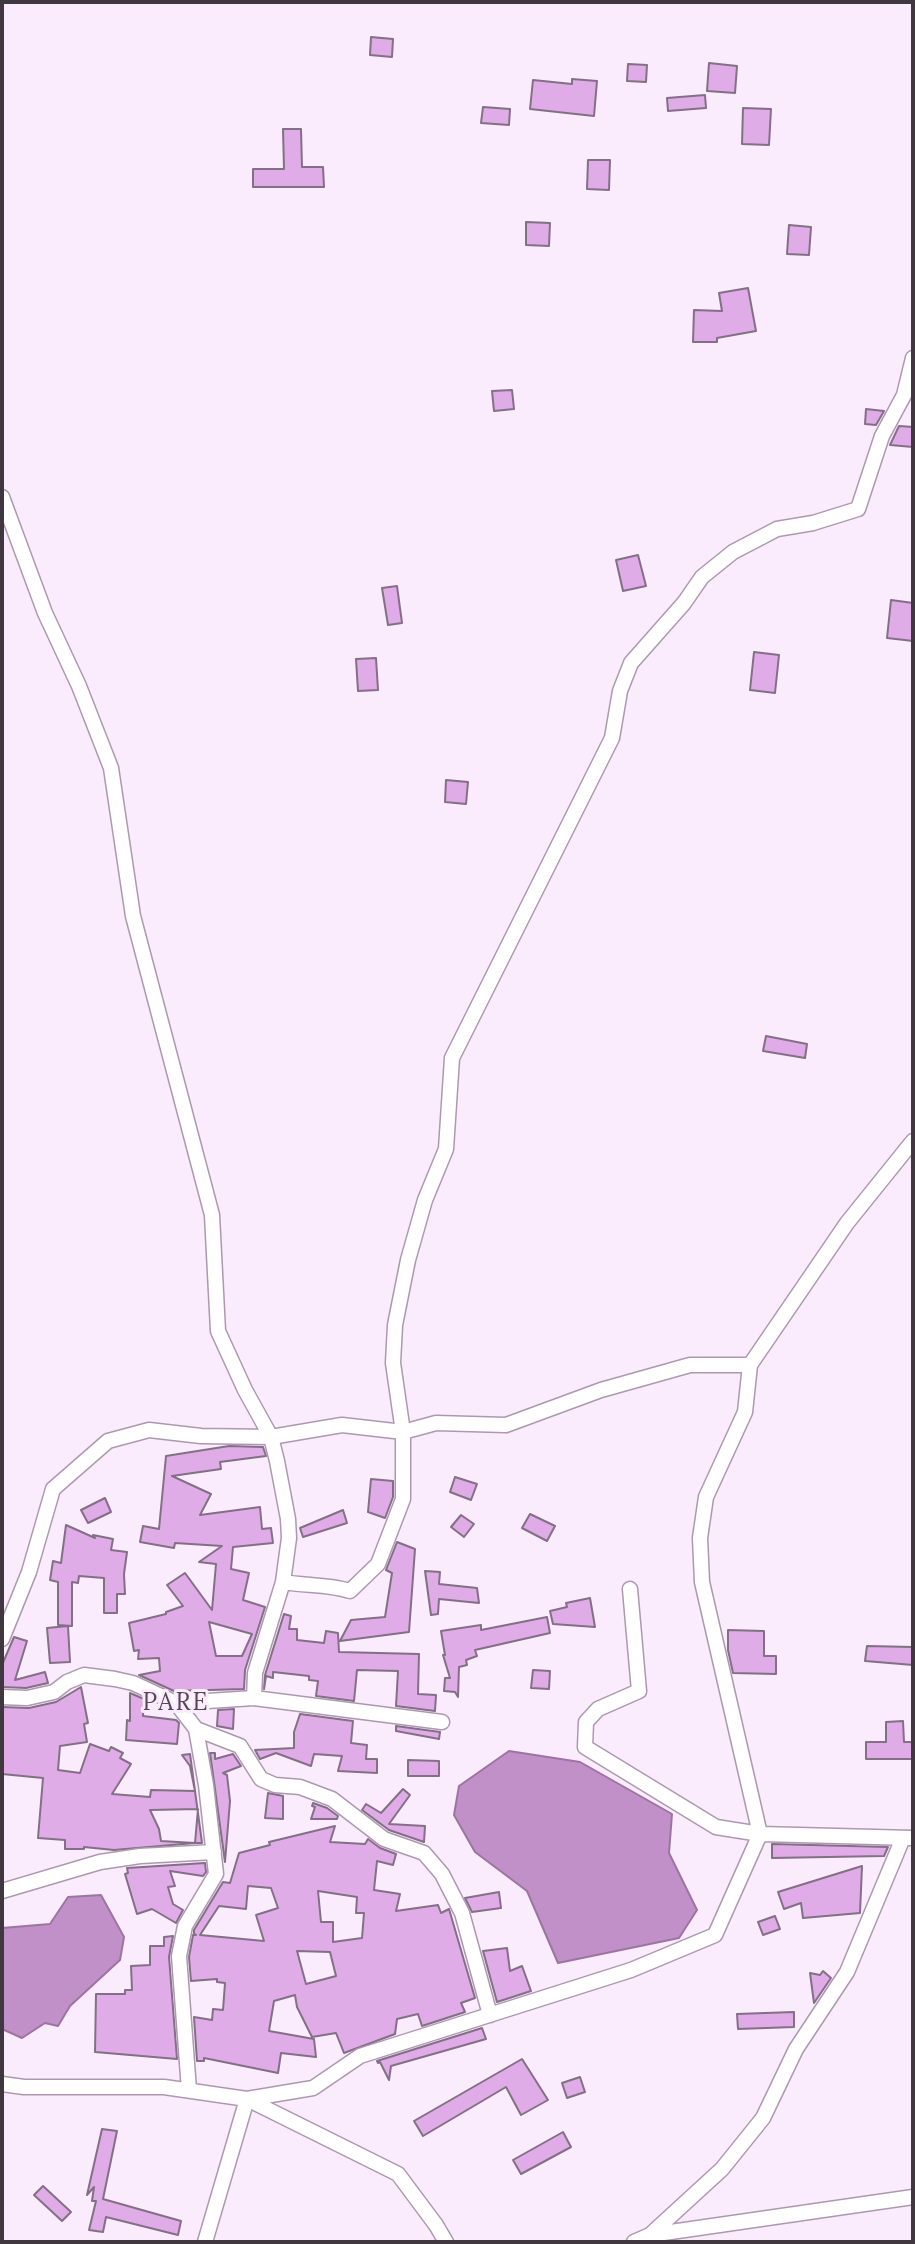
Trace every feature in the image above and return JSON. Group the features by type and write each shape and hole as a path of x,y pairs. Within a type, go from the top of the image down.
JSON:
{"street":[{"path":"283,1582 331,1585 350,1591 378,1564 403,1499 403,1432 393,1363 395,1325 408,1260 425,1200 446,1149 452,1058 612,738 620,691 631,663 684,603 702,577 733,552 777,529 813,523 858,509 882,436 904,395 913,358"},
{"path":"2,497 45,613 79,686 111,768 133,916 212,1215 218,1331 271,1437 288,1519 283,1582 259,1654 254,1698"},
{"path":"247,2099 313,2088 360,2056 631,1970 715,1935 760,1834 702,1582 700,1538 706,1497 745,1412 750,1365 847,1223 913,1141"},
{"path":"2,1639 29,1572 53,1489 108,1441 149,1430 201,1436 271,1437 342,1425 403,1432 436,1423 506,1425 601,1390 690,1365 750,1365"},
{"path":"630,1589 639,1691 598,1709 586,1722 585,1747 716,1827 760,1834 908,1838 847,1972 796,2049 763,2118 722,2169 650,2235"},
{"path":"2,1697 27,1698 54,1692 84,1675 133,1683 176,1703 196,1729 216,1874 185,1926 179,1956 189,2090"},
{"path":"176,1703 254,1698 442,1722"},
{"path":"196,1729 240,1746 261,1779 275,1785 300,1787 332,1799 384,1839 424,1853 442,1874 462,1913 490,2015"},
{"path":"2,1891 100,1862 140,1856 214,1852"},
{"path":"2,2084 24,2087 164,2087 247,2099 398,2174 446,2242"},
{"path":"205,2242 247,2099"},
{"path":"634,2242 650,2235 913,2197"}],"shaded area":[{"path":"509,1751 580,1762 672,1814 669,1853 697,1910 679,1938 558,1963 527,1891 475,1852 454,1815 459,1786"},
{"path":"101,1895 124,1937 120,1960 70,2006 58,2026 45,2023 22,2038 2,2029 2,1928 50,1924 68,1897"}],"building":[{"path":"371,37 393,39 392,57 370,55"},
{"path":"709,63 737,66 735,93 707,91"},
{"path":"628,64 647,65 646,82 627,81"},
{"path":"572,79 597,81 594,116 530,109 533,80 572,84"},
{"path":"705,95 706,108 668,111 667,98"},
{"path":"483,107 510,109 509,125 481,123"},
{"path":"743,108 771,109 769,145 742,144"},
{"path":"283,129 301,129 302,167 323,167 324,187 253,187 253,169 284,169"},
{"path":"588,160 610,160 609,190 587,189"},
{"path":"526,222 550,223 549,246 526,245"},
{"path":"789,225 811,227 809,255 787,254"},
{"path":"748,288 756,331 717,338 717,342 693,342 694,310 722,311 719,293"},
{"path":"512,390 514,409 494,411 492,391"},
{"path":"866,409 884,411 876,425 865,424"},
{"path":"899,426 913,427 913,447 890,445"},
{"path":"638,555 646,586 623,591 616,560"},
{"path":"397,586 402,623 388,625 382,588"},
{"path":"891,600 913,603 913,641 887,638"},
{"path":"754,652 779,655 775,693 750,690"},
{"path":"376,658 378,690 358,691 356,659"},
{"path":"446,780 468,782 466,804 445,802"},
{"path":"766,1036 807,1044 805,1058 763,1051"},
{"path":"229,1446 263,1447 266,1456 220,1462 221,1469 172,1476 211,1494 200,1515 260,1507 262,1529 271,1528 273,1543 233,1547 231,1569 249,1573 243,1600 265,1607 245,1670 244,1689 174,1691 139,1675 160,1671 159,1658 138,1659 139,1650 134,1651 129,1623 166,1614 183,1606 167,1585 185,1573 212,1610 216,1564 199,1562 222,1546 175,1543 174,1548 140,1542 143,1526 159,1529 166,1456","holes":["209,1622 252,1634 242,1656 216,1656"]},
{"path":"455,1477 477,1484 471,1500 450,1492"},
{"path":"371,1479 393,1481 393,1497 385,1518 368,1512"},
{"path":"105,1498 111,1512 88,1523 81,1510"},
{"path":"343,1510 347,1523 303,1537 300,1528"},
{"path":"530,1514 555,1526 547,1541 522,1528"},
{"path":"461,1515 474,1524 464,1537 451,1527"},
{"path":"66,1525 95,1538 93,1535 113,1539 111,1550 127,1552 125,1594 117,1594 117,1613 104,1613 104,1578 79,1576 78,1583 72,1582 72,1626 58,1625 58,1582 50,1580 53,1561 61,1563"},
{"path":"397,1542 415,1549 409,1632 340,1641 351,1620 385,1617 392,1573 386,1570"},
{"path":"425,1571 440,1572 439,1584 477,1588 479,1603 439,1599 438,1614 431,1615"},
{"path":"590,1598 595,1627 553,1624 550,1611 567,1607 566,1603"},
{"path":"284,1614 291,1616 289,1629 297,1629 297,1640 324,1643 326,1631 338,1633 339,1652 419,1654 418,1694 436,1695 435,1711 396,1706 398,1671 357,1670 354,1701 316,1696 318,1681 309,1680 309,1676 273,1672 273,1678 266,1676 264,1689 265,1675"},
{"path":"547,1617 550,1633 475,1650 477,1656 466,1660 467,1665 459,1667 458,1697 455,1692 444,1691 445,1678 450,1678 443,1655 441,1631 481,1625 481,1630"},
{"path":"68,1626 70,1662 50,1663 47,1628"},
{"path":"728,1630 764,1631 764,1656 776,1656 776,1674 733,1673"},
{"path":"14,1637 27,1641 15,1680 45,1672 48,1683 26,1688 2,1687 2,1665"},
{"path":"867,1646 913,1647 913,1665 865,1661"},
{"path":"533,1670 550,1671 549,1689 531,1688"},
{"path":"81,1687 88,1723 84,1724 87,1742 60,1746 58,1770 80,1773 90,1744 109,1751 111,1747 123,1753 120,1758 131,1764 112,1794 150,1797 151,1790 195,1791 197,1809 150,1810 161,1841 195,1843 114,1850 65,1849 65,1840 38,1838 43,1778 2,1774 2,1707 29,1708 56,1702"},
{"path":"130,1693 144,1699 143,1716 179,1723 177,1744 126,1740"},
{"path":"234,1709 233,1729 217,1726 218,1710"},
{"path":"300,1714 353,1721 351,1743 367,1745 366,1759 377,1759 377,1773 338,1771 342,1756 314,1754 311,1766 276,1753 260,1759 255,1750 294,1748 294,1732"},
{"path":"903,1721 904,1742 913,1742 913,1759 866,1759 866,1742 886,1742 886,1722"},
{"path":"396,1726 440,1732 439,1739 396,1731"},
{"path":"210,1753 215,1753 215,1759 233,1754 241,1766 223,1773 227,1775 230,1801 225,1862"},
{"path":"190,1754 195,1791 190,1766 182,1755"},
{"path":"408,1760 439,1761 439,1776 408,1776"},
{"path":"403,1789 410,1795 389,1824 425,1826 424,1842 389,1830 362,1810 366,1804 381,1813"},
{"path":"268,1793 283,1796 283,1819 265,1818"},
{"path":"313,1803 327,1808 338,1816 337,1819 311,1819 315,1807"},
{"path":"198,1812 202,1843 195,1843"},
{"path":"335,1826 330,1842 365,1844 368,1839 396,1854 393,1865 377,1861 374,1890 400,1894 396,1911 438,1905 441,1913 449,1909 475,1998 461,2003 465,2012 422,2026 418,2014 397,2019 395,2034 344,2053 336,2033 312,2037 297,2007 295,1995 274,2001 269,2031 314,2039 316,2057 281,2053 278,2073 204,2058 204,2061 197,2061 194,2017 212,2020 213,2009 223,2010 225,1983 217,1982 217,1979 191,1981 189,1957 193,1935 196,1935 194,1930 223,1882 230,1883 239,1853 270,1845 269,1842","holes":["248,1886 271,1888 278,1908 256,1915 264,1941 200,1935 219,1906 246,1909","318,1891 357,1897 356,1913 364,1913 362,1938 333,1942 333,1922 321,1922","297,1951 330,1952 336,1976 306,1984"]},
{"path":"772,1844 888,1847 884,1856 772,1858"},
{"path":"205,1863 203,1876 170,1871 175,1886 168,1887 173,1904 183,1910 176,1923 152,1909 137,1914 125,1874 128,1873 127,1868"},
{"path":"862,1866 860,1913 803,1918 801,1903 784,1909 778,1892"},
{"path":"499,1892 501,1908 472,1912 465,1898"},
{"path":"775,1916 780,1929 763,1935 758,1922"},
{"path":"173,1936 169,1957 177,2059 95,2052 96,1994 125,1994 125,1990 132,1990 131,1966 150,1965 150,1946 164,1946 164,1937"},
{"path":"507,1948 510,1971 522,1966 531,1991 497,2002 483,1951"},
{"path":"823,1971 831,1978 814,2003 810,1973 820,1975"},
{"path":"794,2012 794,2027 738,2029 737,2014"},
{"path":"482,2028 486,2039 391,2066 389,2080 377,2061"},
{"path":"522,2059 548,2100 521,2115 506,2087 423,2136 414,2121"},
{"path":"580,2077 585,2092 567,2098 562,2083"},
{"path":"102,2129 117,2131 103,2199 181,2221 178,2235 106,2217 103,2232 89,2230 96,2201 92,2201 94,2187 87,2195"},
{"path":"563,2132 571,2147 521,2174 513,2160"},
{"path":"43,2186 71,2212 62,2221 34,2195"}],"district":[{"name":"PARE","path":"176,1703"}]}
